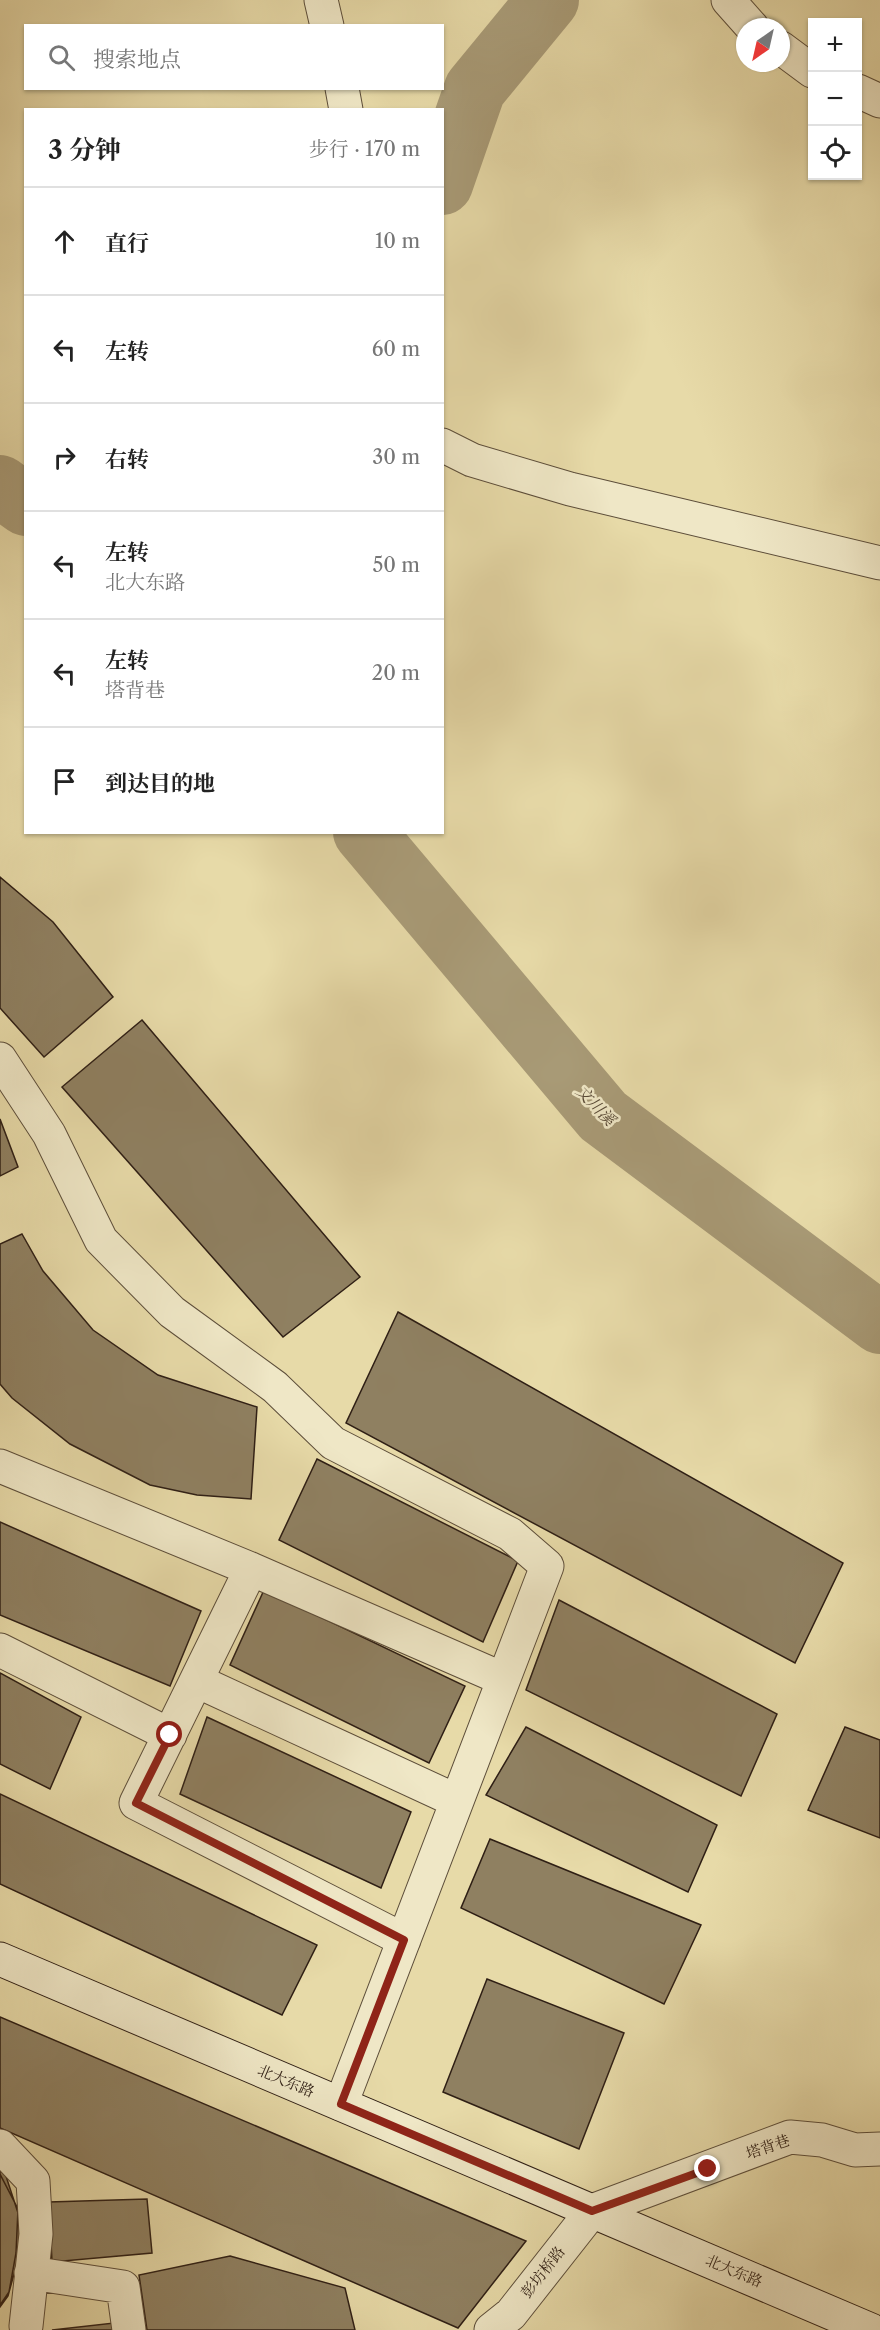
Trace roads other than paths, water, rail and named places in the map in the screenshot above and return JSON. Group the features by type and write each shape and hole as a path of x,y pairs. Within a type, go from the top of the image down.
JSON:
{"street":[{"path":"321,0 327,24"},
{"path":"728,0 744,18"},
{"path":"790,54 808,67"},
{"path":"342,90 346,108"},
{"path":"862,93 880,101"},
{"path":"444,446 472,460 570,489 880,563"},
{"path":"0,1059 48,1134 101,1240 172,1312 275,1386 333,1443 510,1534 547,1566 341,2104"},
{"path":"0,1466 251,1569 503,1679"},
{"path":"251,1569 136,1803 404,1940"},
{"path":"0,1650 170,1735"},
{"path":"197,1680 457,1802"},
{"name":"北大东路","path":"0,1959 871,2330"},
{"name":"塔背巷","path":"592,2211 790,2137 822,2139 855,2150 880,2149"},
{"path":"0,2146 33,2181 36,2234 27,2326"},
{"name":"彭坊桥路","path":"492,2330 511,2314 592,2211"},
{"path":"32,2273 123,2287 129,2330"}],"waterway":[{"path":"444,178 475,89 548,0"},
{"name":"文川溪","path":"0,486 24,504"},
{"name":"文川溪","path":"366,834 603,1116 880,1323"}]}
